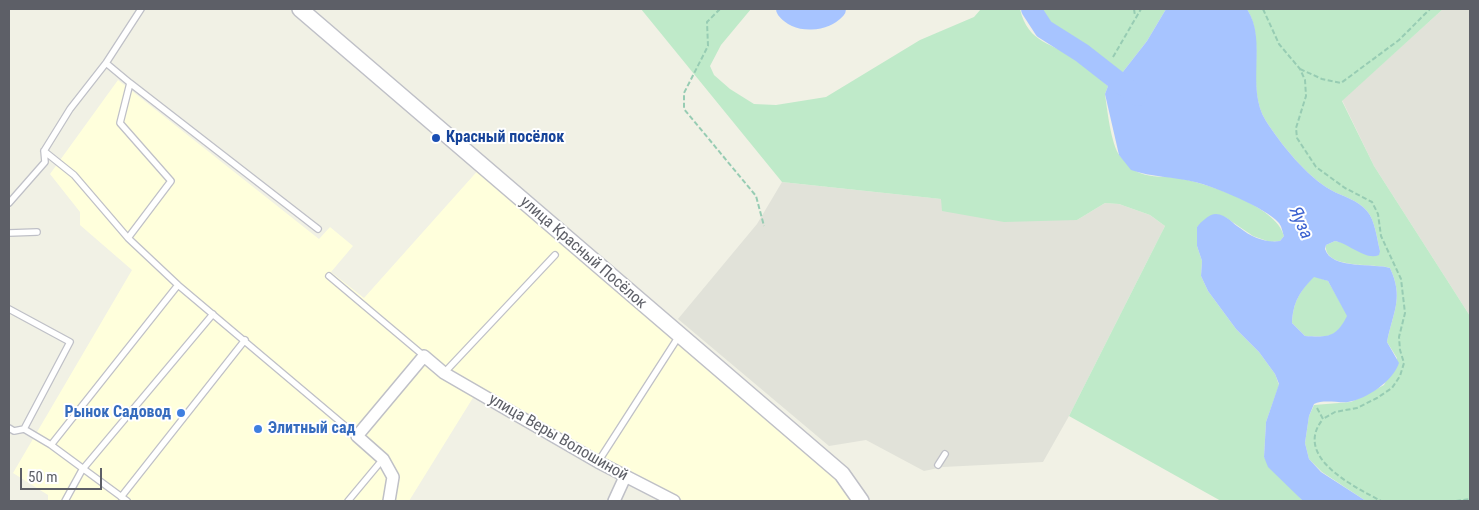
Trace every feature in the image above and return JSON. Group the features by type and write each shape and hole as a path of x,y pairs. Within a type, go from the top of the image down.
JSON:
{"street":[{"name":"улица Красный Посёлок","path":"300,9 842,474 861,501"},
{"name":"улица Веры Волошиной","path":"424,356 444,373 598,462 674,501"},
{"path":"388,501 393,477 383,459 357,436 424,356"},
{"path":"614,501 625,477"}],"lane":[{"path":"9,203 45,162 44,151 70,109 106,63 141,9"},
{"path":"106,63 318,229"},
{"path":"128,238 171,181 120,123 130,83"},
{"path":"44,151 74,175 128,238 178,285 357,436"},
{"path":"9,233 37,232"},
{"path":"444,373 555,255"},
{"path":"329,276 424,356"},
{"path":"51,445 178,285"},
{"path":"9,309 70,342 24,429"},
{"path":"65,501 82,470 213,314"},
{"path":"598,462 679,336"},
{"path":"121,497 245,340"},
{"path":"9,428 14,431 24,429 51,445 82,470 127,501"},
{"path":"938,465 945,454"},
{"path":"348,501 383,459"}],"path":[{"path":"1134,9 1136,16"},
{"path":"1113,57 1141,9"},
{"path":"1263,9 1279,44 1300,69 1305,80 1306,96 1296,128 1297,138 1316,167 1345,188 1372,202 1378,214 1381,236 1401,279 1405,313 1399,336 1404,363 1400,376 1392,388 1357,408 1335,412 1322,420 1318,425 1314,442 1320,458 1336,474 1381,501"},
{"path":"1300,69 1322,79 1341,83 1398,40 1430,9"},
{"path":"719,10 707,22 708,46 684,93 684,109 756,196 764,226"},
{"path":"1317,408 1322,420"},
{"path":"1456,501 1470,499"}],"shaded area":[{"path":"641,9 751,9 721,45 710,66 714,75 730,89 754,104 776,105 826,97 920,40 974,17 981,9 1020,9 1024,21 1035,36 1078,60 1108,86 1105,94 1114,144 1120,156 1132,168 1144,175 1178,178 1222,191 1255,206 1279,225 1284,236 1280,241 1270,242 1253,236 1225,217 1210,216 1197,227 1197,246 1202,261 1201,276 1208,291 1236,329 1259,352 1275,374 1279,385 1266,422 1264,457 1303,501 1221,501 1069,416 1165,226 1150,215 1119,204 1105,203 1077,220 1004,222 942,211 941,199 782,182"},
{"path":"1039,9 1166,9 1147,41 1122,73 1063,34 1052,25"},
{"path":"1247,9 1443,9 1342,101 1374,166 1470,316 1470,501 1366,501 1322,472 1309,459 1305,443 1309,416 1314,405 1351,402 1384,385 1397,358 1387,342 1396,305 1396,288 1390,268 1342,262 1327,253 1326,245 1335,241 1380,251 1374,224 1370,215 1363,207 1312,177 1279,140 1266,121 1260,108 1257,94 1255,35 1253,22"},
{"path":"1443,9 1470,9 1470,316 1374,166 1342,100"},
{"path":"118,80 319,239 330,227 353,246 331,272 364,298 481,167 839,482 853,501 684,501 479,388 409,501 48,501 48,495 13,473 132,270 80,225 80,212 50,174"},
{"path":"782,182 941,199 1077,220 1105,203 1119,204 1150,215 1165,226 1069,416 1043,462 943,467 924,471 866,440 829,446 678,319 757,224"},
{"path":"1314,276 1328,281 1348,316 1340,329 1331,335 1320,337 1305,336 1292,323 1298,297"}],"water":[{"path":"1166,9 1247,9 1256,35 1257,94 1260,108 1266,121 1279,140 1312,177 1331,190 1359,204 1372,219 1380,251 1379,255 1368,256 1335,241 1326,245 1325,249 1329,256 1345,263 1390,268 1397,297 1387,342 1399,363 1396,370 1385,382 1363,397 1348,402 1326,401 1314,404 1309,416 1305,443 1309,459 1321,472 1366,501 1303,501 1268,467 1264,457 1266,422 1279,384 1275,374 1259,352 1236,329 1208,291 1201,276 1202,261 1197,246 1197,227 1208,217 1213,214 1220,214 1249,234 1269,241 1280,241 1284,236 1279,224 1272,216 1262,210 1214,188 1195,182 1131,170 1119,155 1105,94 1108,86 1122,73 1147,41","holes":["1314,277 1328,281 1347,316 1339,329 1330,335 1305,336 1292,323 1296,303 1301,292"]}],"waterway":[{"name":"Яуза","path":"786,9 797,17 811,20 825,17 836,9"},
{"name":"Яуза","path":"1031,9 1044,29 1082,53 1137,96"}],"place":[{"name":"Красный посёлок","path":"436,138"},
{"name":"Рынок Садовод","path":"181,413"},
{"name":"Элитный сад","path":"258,429"}]}
